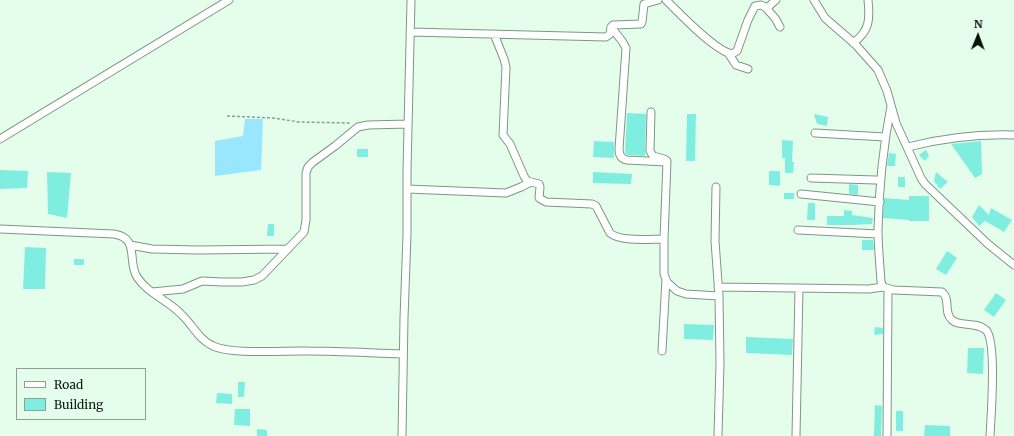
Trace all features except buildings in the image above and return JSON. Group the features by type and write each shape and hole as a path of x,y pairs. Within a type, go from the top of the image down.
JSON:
{"street":[{"path":"0,139 228,0"},
{"path":"402,436 411,0"},
{"path":"611,26 615,24 641,24 644,4 658,0"},
{"path":"666,0 700,32 729,54 735,64 748,69"},
{"path":"729,54 733,54 737,51 756,5 761,4 769,7 776,0"},
{"path":"814,0 825,18 853,43 878,70 887,91 896,123 925,184 946,206 1014,265"},
{"path":"853,43 863,34 867,27 869,14 868,0"},
{"path":"761,4 775,18 780,27"},
{"path":"410,32 606,37 610,34 611,26"},
{"path":"611,26 622,40 626,48 619,148 620,155 623,159 630,161 667,162"},
{"path":"494,34 506,67 503,135 510,144 524,176 528,181 539,184 539,198 546,202 592,204 596,206 607,229 613,236 626,238 664,239"},
{"path":"887,436 886,288 881,282 878,234 885,137 891,106"},
{"path":"651,112 650,151 653,156 664,159 667,162"},
{"path":"152,292 183,289 202,281 222,282 254,280 262,276 302,235 305,229 306,181 308,167 355,129 361,126 408,124"},
{"path":"815,134 885,137"},
{"path":"908,147 958,137 1014,135"},
{"path":"667,162 664,274 671,287 677,291 686,294 719,296"},
{"path":"811,178 876,180"},
{"path":"407,189 506,193 531,182"},
{"path":"716,187 715,241 719,296 720,363 718,436"},
{"path":"801,194 880,202"},
{"path":"0,229 114,234 125,237 130,245 135,274 145,287 178,311 210,345 222,350 403,354"},
{"path":"798,230 878,234"},
{"path":"130,245 152,249 288,249"},
{"path":"662,352 666,279"},
{"path":"718,287 886,288 942,292 947,298 948,312 953,321 976,325 986,330 990,335 992,344 990,436"},
{"path":"796,436 799,288"}],"path":[{"path":"227,116 273,118 299,122 350,123 361,126"}],"water":[{"path":"245,119 263,119 261,170 215,176 215,141 243,136"}]}
